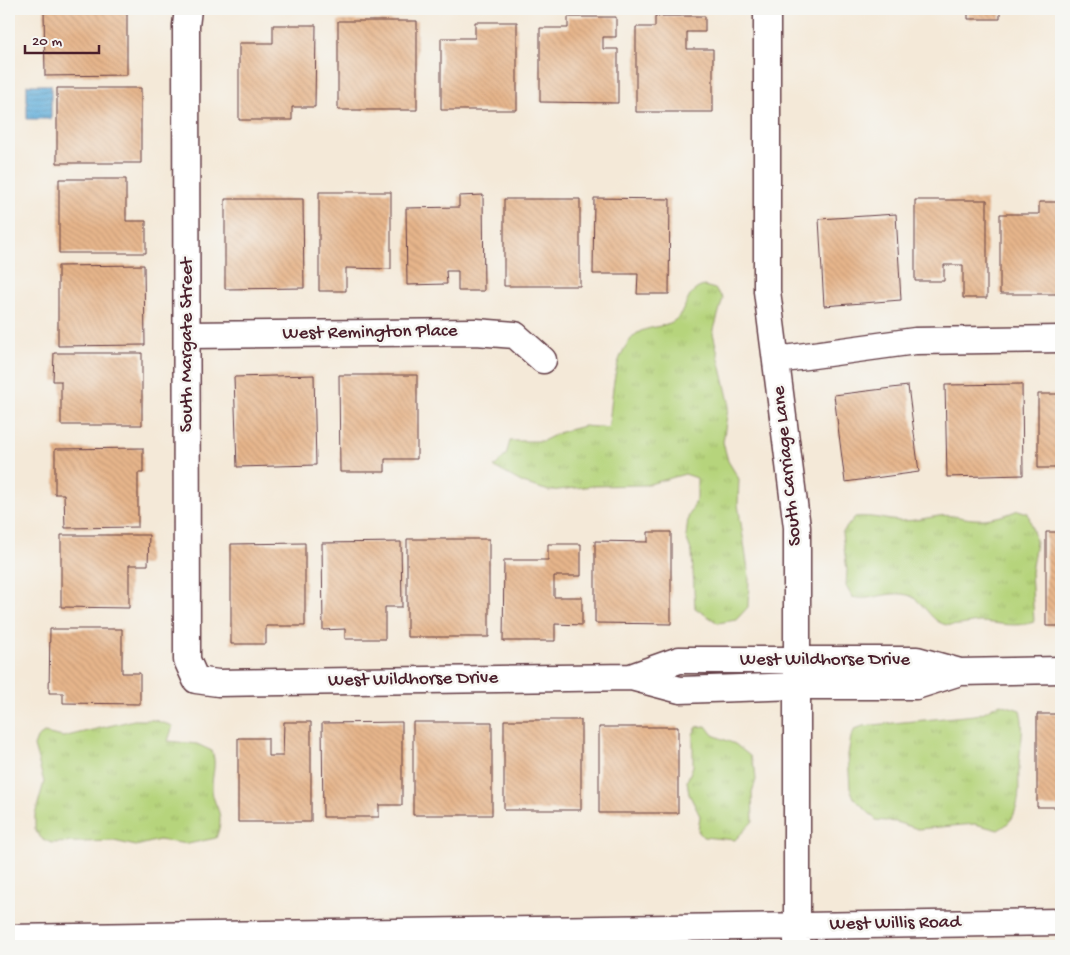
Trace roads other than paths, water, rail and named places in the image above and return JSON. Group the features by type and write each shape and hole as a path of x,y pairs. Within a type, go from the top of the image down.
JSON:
{"street":[{"name":"South Margate Street","path":"188,9 186,26 187,660 196,680"},
{"name":"South Carriage Lane","path":"766,9 767,291 777,360 796,527 796,936"},
{"name":"West Remington Place","path":"187,335 476,332 515,335 543,360"},
{"path":"777,360 915,341 1061,339"},
{"name":"West Wildhorse Drive","path":"196,680 218,683 631,677 679,660 797,673 917,660 960,672 1061,670"},
{"name":"West Willis Road","path":"23,941 796,936 1061,922"}],"water":[{"path":"27,85 51,85 51,119 27,119"}]}
